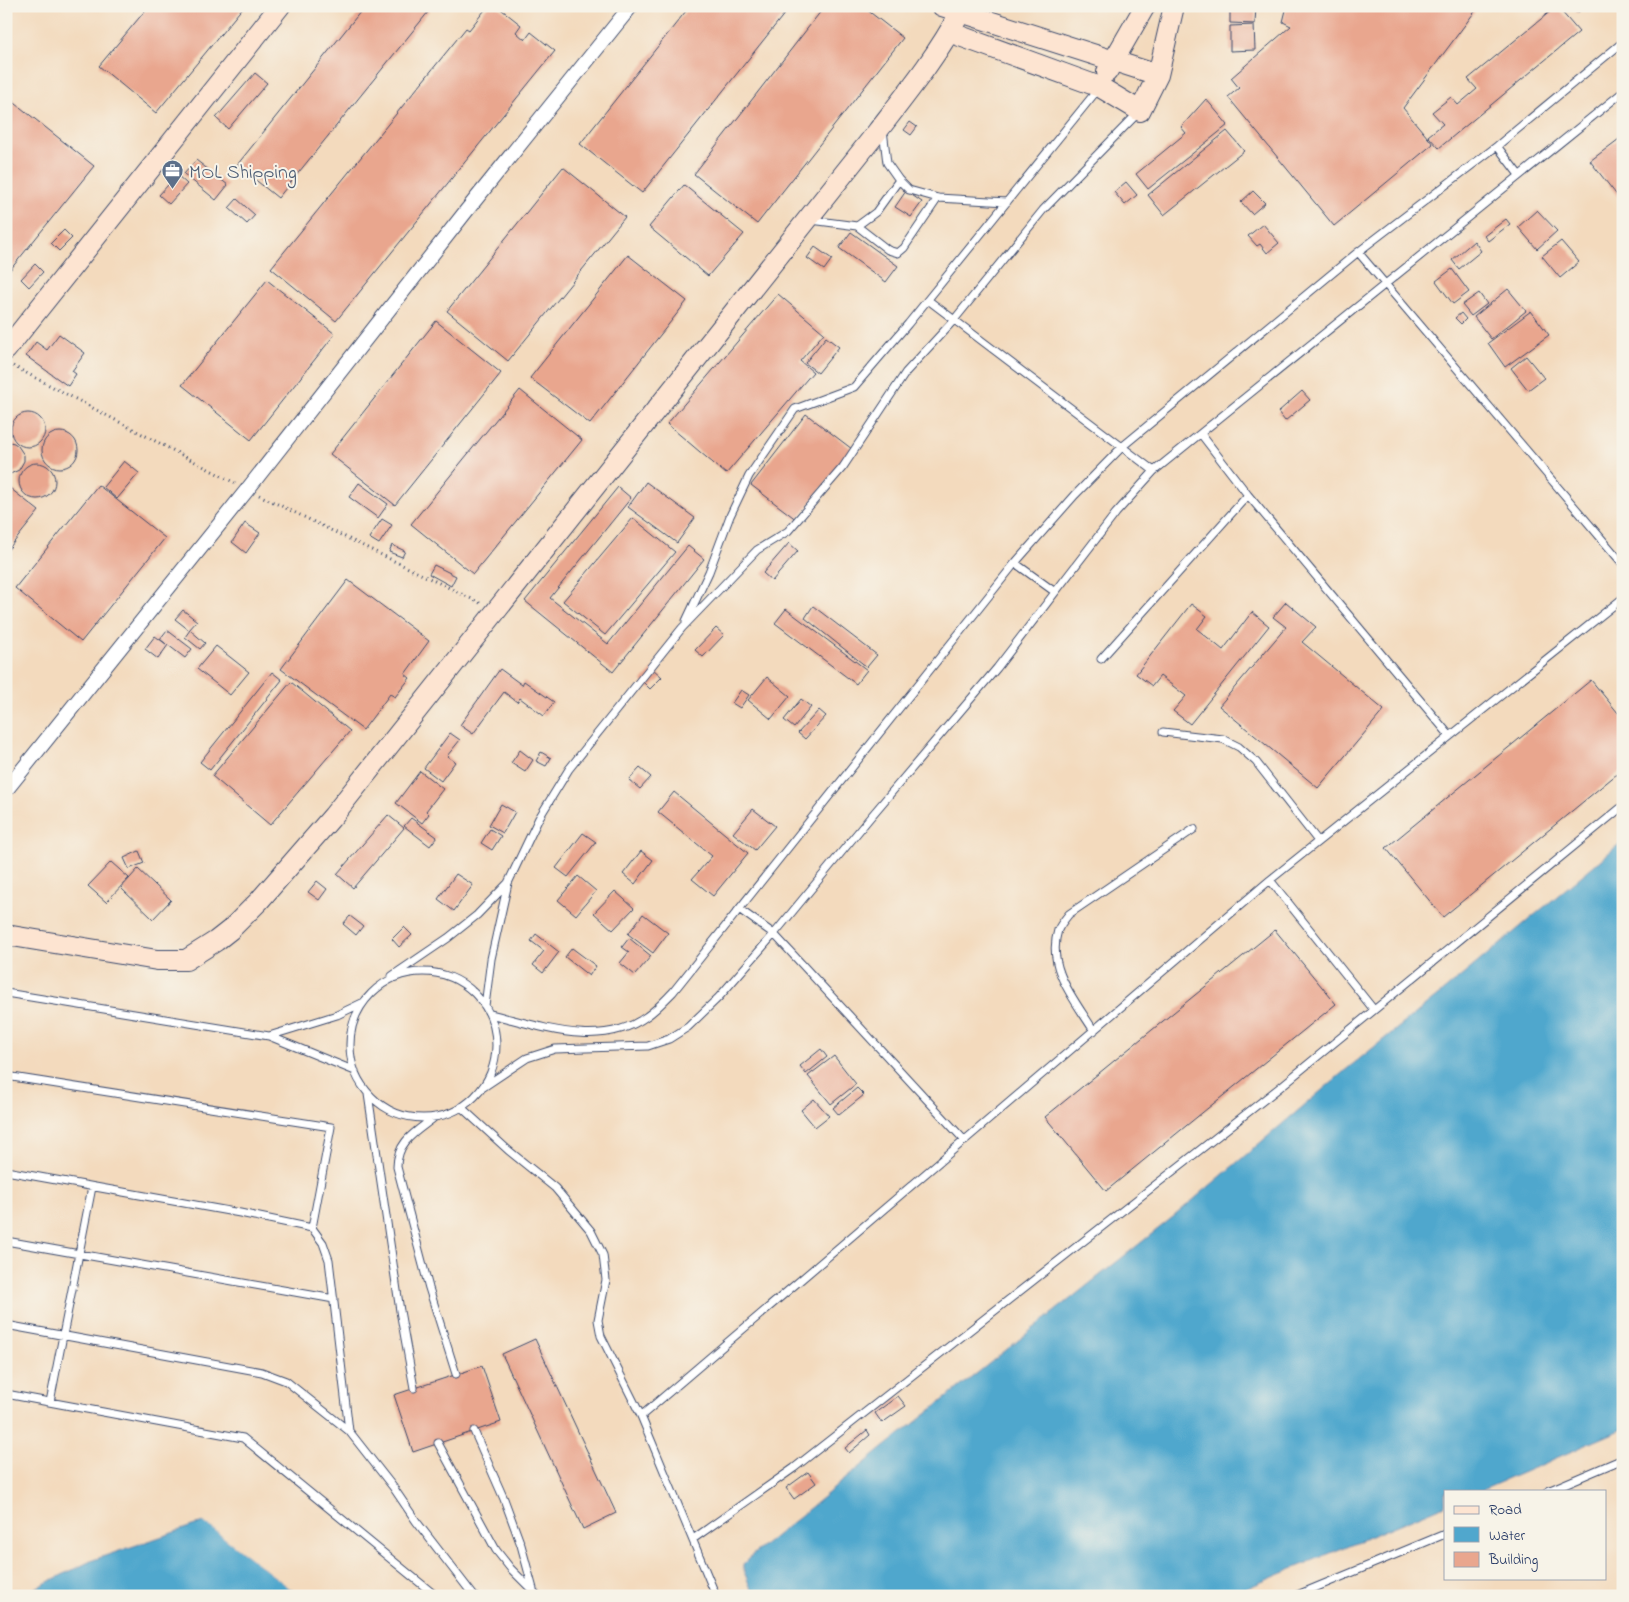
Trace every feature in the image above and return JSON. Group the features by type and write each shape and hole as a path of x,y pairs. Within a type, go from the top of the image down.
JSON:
{"main road":[{"path":"6,350 280,6"},
{"path":"1100,87 1112,61 1145,6"},
{"path":"949,32 1100,87 1140,110 1158,75 1174,6"},
{"path":"6,935 157,960 186,960 230,930 259,901 333,816 882,125 928,65 949,32 951,10 1158,75"}],"street":[{"path":"6,790 241,497 472,203 631,6"}],"lane":[{"path":"490,1014 575,1033 596,1034 630,1025 647,1016 673,992 1016,563 1075,496 1123,446 1358,252 1497,146 1623,42"},
{"path":"682,628 709,572 730,516 748,476 795,409 854,387 928,300 1100,87"},
{"path":"482,1088 527,1058 555,1048 648,1046 668,1039 688,1026 719,997 774,934 997,668 1116,513 1154,471 1623,92"},
{"path":"485,1006 491,958 508,882 539,818 569,769 682,628 757,550 788,531 844,467 906,372 954,320 1042,210 1140,110"},
{"path":"882,125 887,163 899,180 910,190 938,198 1007,202"},
{"path":"1497,146 1519,175"},
{"path":"857,226 876,212 899,180"},
{"path":"807,220 857,226 888,250 898,253 904,248 938,198"},
{"path":"1358,252 1623,564"},
{"path":"928,300 1154,471"},
{"path":"1201,434 1248,495 1450,736"},
{"path":"1101,658 1248,495"},
{"path":"1016,563 1055,592"},
{"path":"641,1416 1270,880 1623,598"},
{"path":"1164,732 1223,739 1239,747 1256,762 1318,841"},
{"path":"693,1539 794,1468 1271,1094 1623,806"},
{"path":"1094,1031 1058,971 1054,951 1058,928 1069,914 1194,829"},
{"path":"1270,880 1374,1010"},
{"path":"384,982 406,973 428,972 451,977 470,989 490,1014 495,1033 496,1052 492,1071 482,1088 469,1102 453,1112 435,1117 414,1117 393,1112 368,1094 354,1071 349,1044 352,1022 362,1003 372,991 384,982 448,938 476,914 508,882"},
{"path":"739,909 774,934 965,1141"},
{"path":"6,993 269,1036 354,1071"},
{"path":"269,1036 337,1016 362,1003"},
{"path":"6,1076 331,1127 312,1228"},
{"path":"368,1094 399,1302 414,1388"},
{"path":"461,1107 508,1150 555,1188 591,1232 603,1255 606,1280 598,1320 601,1336 641,1416 716,1596"},
{"path":"435,1117 407,1139 400,1147 397,1156 397,1167 428,1288 456,1374"},
{"path":"6,1171 240,1213 312,1228 323,1243 329,1260 349,1431"},
{"path":"50,1402 92,1187"},
{"path":"6,1241 334,1299"},
{"path":"6,1325 262,1372 286,1381 349,1431 474,1596"},
{"path":"6,1394 243,1438 436,1596"},
{"path":"474,1431 504,1499 533,1589"},
{"path":"438,1443 496,1550 511,1569 538,1596"},
{"path":"1550,1490 1623,1459"},
{"path":"1295,1596 1444,1534"}],"water":[{"path":"1623,841 1623,1429 1482,1490 1444,1490 1444,1505 1228,1596 754,1596 743,1569 743,1564 751,1556 1173,1217 1348,1068"},
{"path":"204,1522 300,1596 19,1596 93,1560"}],"pier":[{"path":"204,1519 301,1594 302,1596 201,1520"}],"building":[{"path":"149,6 244,6 156,113 99,66"},
{"path":"365,6 433,6 278,198 237,165"},
{"path":"488,6 497,6 521,25 516,32 525,40 531,32 555,51 336,321 271,268 466,28 469,30"},
{"path":"690,6 786,6 789,8 642,193 580,144"},
{"path":"825,6 862,6 903,38 757,224 694,174"},
{"path":"1230,6 1256,6 1255,24 1230,23"},
{"path":"1287,6 1479,6 1403,108 1433,144 1334,226 1228,97 1239,88 1231,78 1291,26 1283,22"},
{"path":"1549,6 1567,6 1561,11 1579,32 1439,148 1428,136 1443,124 1432,112 1451,97 1458,105 1477,89 1468,79 1552,10"},
{"path":"1572,6 1585,6 1577,13"},
{"path":"1254,25 1255,50 1230,51 1230,26"},
{"path":"255,73 267,83 228,129 216,118"},
{"path":"6,96 94,166 6,275"},
{"path":"1206,99 1228,125 1148,189 1136,174 1186,133 1181,127"},
{"path":"910,122 917,127 911,135 904,130"},
{"path":"1227,131 1244,151 1164,215 1148,195"},
{"path":"1623,136 1623,203 1590,161"},
{"path":"196,160 228,185 216,200 184,174"},
{"path":"563,167 625,217 508,361 447,311"},
{"name":"MOL Shipping","path":"177,175 187,184 169,204 159,195"},
{"path":"1126,182 1137,195 1125,205 1114,192"},
{"path":"684,185 744,234 708,276 649,227"},
{"path":"906,191 922,202 911,217 895,207"},
{"path":"1253,191 1265,203 1252,214 1241,202"},
{"path":"237,199 255,215 247,224 229,208"},
{"path":"1537,210 1557,231 1537,249 1518,227"},
{"path":"1506,219 1510,224 1488,241 1484,236"},
{"path":"1263,224 1279,243 1267,253 1260,244 1257,246 1248,236"},
{"path":"64,230 72,238 59,251 51,243"},
{"path":"851,232 898,266 886,282 839,248"},
{"path":"1474,241 1481,251 1459,269 1452,260"},
{"path":"1561,241 1579,262 1560,278 1542,256"},
{"path":"815,247 832,259 824,270 807,258"},
{"path":"628,255 687,301 590,424 530,378"},
{"path":"35,264 43,272 29,287 21,279"},
{"path":"1452,269 1469,292 1453,304 1436,281"},
{"path":"267,280 335,334 251,440 182,385"},
{"path":"1508,289 1526,311 1491,339 1474,317"},
{"path":"1479,293 1487,304 1471,316 1462,305"},
{"path":"778,294 824,333 800,361 813,372 726,474 667,424"},
{"path":"1531,311 1549,335 1505,367 1488,343"},
{"path":"1461,313 1466,319 1461,324 1455,318"},
{"path":"436,321 501,373 395,505 330,454"},
{"path":"59,334 85,353 72,371 76,374 68,386 26,356 36,342 47,350"},
{"path":"826,337 839,347 818,373 805,363"},
{"path":"1526,356 1544,378 1528,390 1511,368"},
{"path":"520,390 582,440 473,574 411,524"},
{"path":"1302,391 1310,400 1285,421 1278,412"},
{"path":"28,413 40,418 45,430 40,442 28,447 16,442 11,430 16,418"},
{"path":"806,414 852,449 797,520 751,485"},
{"path":"60,432 67,433 73,437 77,443 77,457 73,463 67,467 60,468 53,467 47,463 43,457 42,450 43,443 47,437 53,433"},
{"path":"6,441 18,446 24,455 24,461 19,470 8,475 6,475"},
{"path":"124,461 139,473 117,499 103,487"},
{"path":"37,463 50,468 55,481 50,494 37,499 24,494 19,481 24,468"},
{"path":"646,482 695,518 677,543 628,507"},
{"path":"359,483 388,504 378,518 349,497"},
{"path":"6,485 39,511 6,552"},
{"path":"98,485 165,538 81,642 15,588"},
{"path":"618,487 631,498 550,598 608,644 688,546 704,559 613,672 525,601"},
{"path":"633,518 675,552 605,635 563,601"},
{"path":"382,519 392,525 379,544 369,538"},
{"path":"245,523 260,533 246,553 232,542"},
{"path":"789,543 798,551 772,581 763,573"},
{"path":"392,545 405,551 402,557 389,552"},
{"path":"434,565 456,576 451,586 429,574"},
{"path":"348,580 429,641 405,674 410,678 395,697 390,694 363,730 281,669"},
{"path":"1286,602 1316,627 1302,642 1384,710 1318,788 1219,706 1286,627 1273,617"},
{"path":"1191,604 1207,616 1197,629 1223,650 1252,612 1269,626 1190,724 1173,711 1186,696 1160,676 1152,686 1136,674"},
{"path":"813,606 877,655 867,667 805,618"},
{"path":"786,609 867,670 856,684 775,623"},
{"path":"183,610 197,621 189,630 175,619"},
{"path":"716,628 724,635 703,657 695,650"},
{"path":"167,630 192,649 185,658 168,645 158,659 145,649 155,636 166,644 160,639"},
{"path":"190,630 205,643 200,649 185,637"},
{"path":"216,646 249,672 230,695 197,669"},
{"path":"500,669 522,685 524,681 554,702 544,716 520,698 517,702 504,692 473,734 460,725"},
{"path":"653,669 662,677 650,689 642,681"},
{"path":"272,672 282,680 210,770 200,762"},
{"path":"767,677 790,696 771,719 748,700"},
{"path":"1591,680 1623,719 1623,769 1443,917 1386,848"},
{"path":"291,682 350,731 270,825 212,776"},
{"path":"741,690 749,695 740,708 732,703"},
{"path":"801,699 811,707 794,728 784,720"},
{"path":"819,710 826,716 805,739 798,733"},
{"path":"450,733 460,740 447,756 455,762 441,781 424,768"},
{"path":"520,750 533,760 525,772 511,763"},
{"path":"541,752 551,758 546,766 536,761"},
{"path":"640,768 651,777 640,789 629,780"},
{"path":"420,771 443,789 426,811 429,814 422,823 396,803"},
{"path":"674,792 748,853 713,896 692,879 712,856 658,812"},
{"path":"501,804 515,812 503,833 489,825"},
{"path":"753,809 775,826 755,850 733,833"},
{"path":"388,815 404,828 353,888 337,874"},
{"path":"411,818 437,837 430,846 404,826"},
{"path":"490,829 501,836 492,850 481,843"},
{"path":"583,833 596,842 568,877 556,868"},
{"path":"139,851 144,863 129,869 124,858"},
{"path":"641,851 653,860 635,884 623,874"},
{"path":"111,862 129,878 106,902 88,886"},
{"path":"138,869 171,900 153,919 121,888"},
{"path":"456,874 473,885 454,911 438,899"},
{"path":"578,876 596,891 576,915 558,900"},
{"path":"317,881 327,889 319,900 308,892"},
{"path":"615,891 634,908 613,930 594,913"},
{"path":"643,914 668,933 653,953 628,934"},
{"path":"350,916 363,926 356,935 343,924"},
{"path":"404,927 412,935 399,947 392,939"},
{"path":"1275,930 1336,1004 1106,1191 1045,1117"},
{"path":"536,934 559,952 543,973 533,965 544,951 531,941"},
{"path":"629,938 651,956 635,975 620,963 629,952 622,947"},
{"path":"572,948 596,966 589,976 565,957"},
{"path":"821,1049 827,1057 806,1074 800,1066"},
{"path":"834,1056 856,1084 831,1104 808,1076"},
{"path":"857,1088 864,1095 839,1115 833,1108"},
{"path":"814,1099 829,1116 815,1127 801,1110"},
{"path":"535,1339 616,1513 583,1529 502,1354"},
{"path":"482,1366 501,1422 413,1452 394,1395"},
{"path":"898,1396 906,1406 882,1423 875,1413"},
{"path":"867,1430 870,1435 849,1453 845,1448"},
{"path":"808,1472 816,1483 794,1499 786,1488"}],"place":[{"name":"MOL Shipping","path":"173,190"}]}
